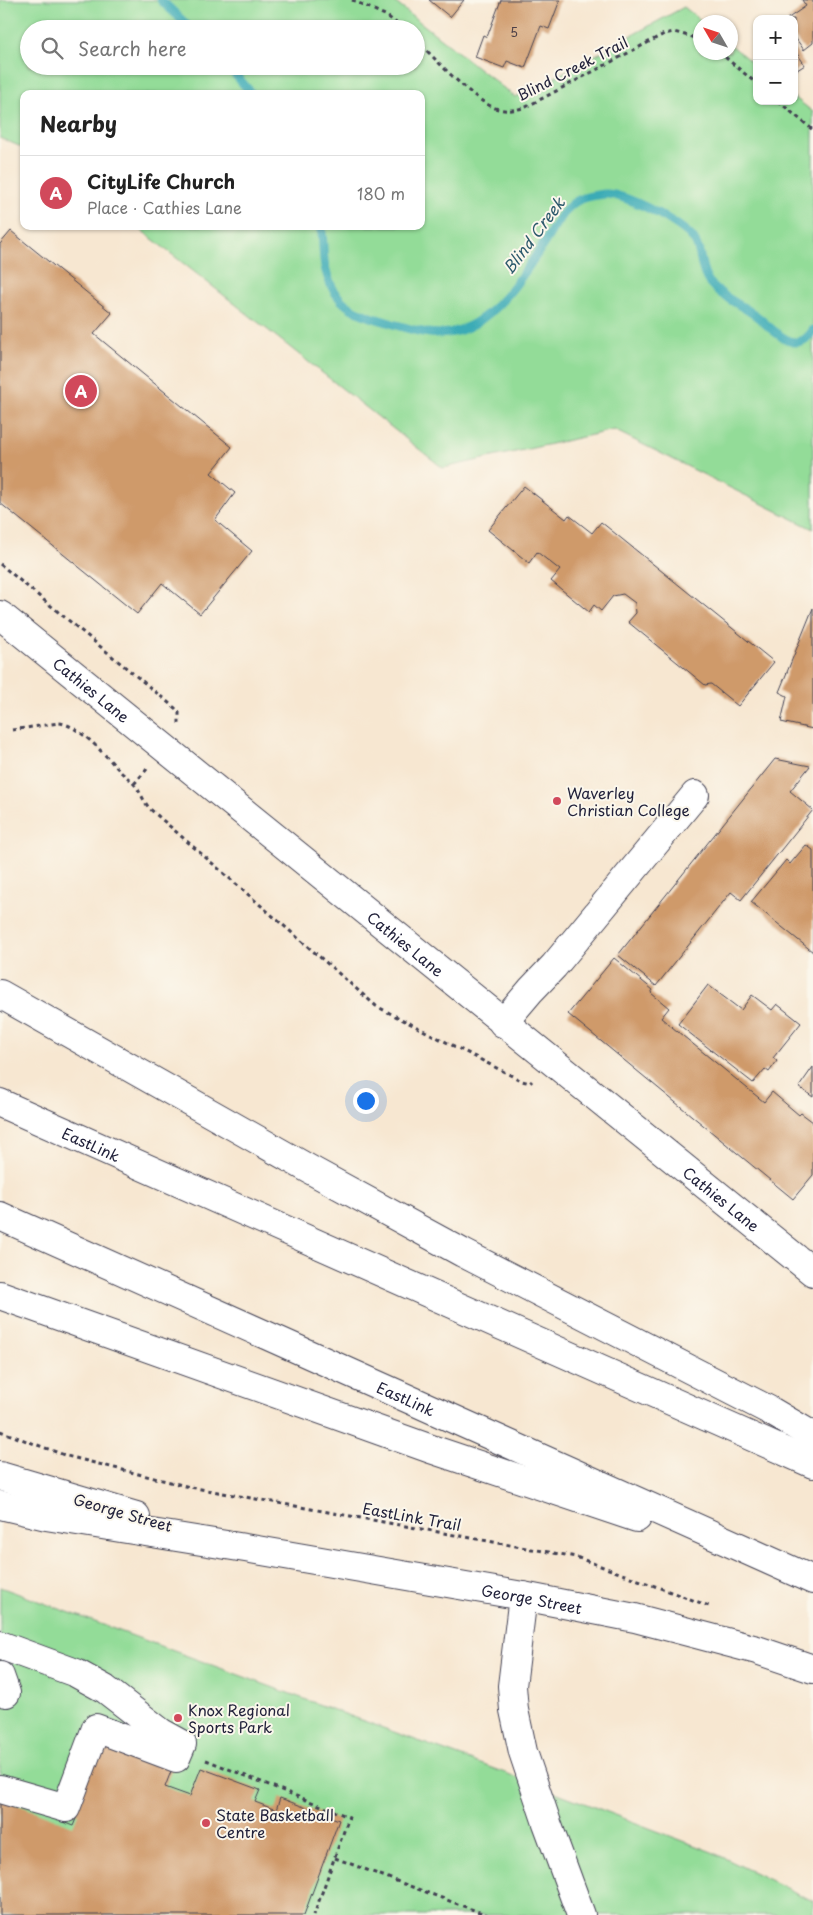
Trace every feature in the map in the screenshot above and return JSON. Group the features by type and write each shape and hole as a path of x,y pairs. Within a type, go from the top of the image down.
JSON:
{"main road":[{"name":"Cathies Lane","path":"0,615 813,1272"},
{"path":"503,1023 554,966 695,795"},
{"path":"0,994 266,1145 462,1253 769,1410 813,1436"},
{"name":"EastLink","path":"0,1103 813,1464"},
{"name":"EastLink","path":"0,1216 804,1576"},
{"path":"0,1295 431,1449 804,1576"},
{"name":"George Street","path":"0,1476 245,1548"},
{"name":"George Street","path":"0,1505 46,1516 523,1596 635,1618 757,1650 813,1669"},
{"path":"523,1596 512,1686 514,1710 526,1760 582,1915"},
{"path":"0,1644 76,1673 105,1689 162,1733 182,1744 176,1758 96,1728 66,1808 0,1789"},
{"path":"0,1676 6,1693 0,1692"}],"path":[{"path":"352,0 392,20"},
{"name":"Blind Creek Trail","path":"425,49 466,88 487,104 497,109 515,110 526,107 664,34 674,32 693,37"},
{"path":"728,60 753,81"},
{"path":"783,105 813,130"},
{"path":"0,564 176,708 179,712 179,730"},
{"path":"12,730 59,722 65,723 101,750 134,784 150,809 376,1006 526,1082 534,1080 536,1076"},
{"name":"EastLink Trail","path":"0,1431 67,1456 190,1487 576,1557 713,1607"},
{"path":"180,1750 349,1817 314,1915"},
{"path":"335,1858 487,1915"}],"green space":[{"path":"0,0 392,0 417,20 20,20 20,75 425,75 425,26 515,97 684,7 694,15 693,60 738,60 738,51 753,64 753,105 798,105 798,100 813,112 813,529 614,430 443,468 141,230 425,230 425,90 20,90 20,146 0,138"},
{"name":"Knox Regional Sports Park","path":"0,1587 516,1777 712,1852 813,1901 813,1915 0,1915"}],"building":[{"path":"429,0 464,0 450,17"},
{"path":"501,0 560,0 549,29 541,26 525,68 507,61 504,68 475,57 483,35 487,37"},
{"path":"802,0 813,0 813,43 804,50 798,42 798,15 793,15 806,6"},
{"path":"798,55 805,65 798,69"},
{"path":"11,231 112,313 94,334 232,447 211,473 235,493 215,520 252,551 200,614 162,583 137,614 0,503 0,244"},
{"path":"524,486 566,519 569,515 592,533 601,522 774,662 738,706 711,684 705,685 628,622 636,613 635,603 623,594 613,596 601,611 594,605 589,612 551,581 560,570 537,552 529,563 488,530"},
{"path":"813,608 813,729 781,722 787,696 779,692"},
{"path":"775,759 810,766 790,791 813,810 741,900 731,892 656,986 618,955"},
{"path":"806,845 813,850 813,952 751,902 786,860 790,864"},
{"path":"614,958 653,990 651,993 669,1008 661,1018 764,1102 772,1092 799,1115 801,1113 813,1122 813,1175 793,1199 568,1014"},
{"path":"708,985 741,1010 752,995 772,1010 777,1004 801,1023 773,1058 777,1061 769,1072 765,1069 753,1083 678,1024"},
{"path":"813,1067 813,1097 799,1087"},
{"name":"State Basketball Centre","path":"96,1728 176,1758 165,1787 190,1796 201,1768 260,1790 255,1802 276,1810 280,1798 339,1820 304,1915 0,1915 0,1798 73,1826 78,1814 66,1810"}],"waterway":[{"name":"Blind Creek","path":"161,0 182,20"},
{"name":"Blind Creek","path":"236,75 249,90"},
{"name":"Blind Creek","path":"321,230 326,271 330,284 343,302 359,312 400,326 427,333 441,334 463,329 491,311 515,285 559,219 570,206 577,201 591,196 614,195 653,211 688,233 697,245 704,272 709,282 719,292 755,315 783,338 799,342 806,338 813,330"}],"place":[{"name":"CityLife Church","path":"81,391"},
{"name":"Waverley Christian College","path":"557,801"},
{"name":"Knox Regional Sports Park","path":"178,1718"},
{"name":"State Basketball Centre","path":"206,1823"}]}
